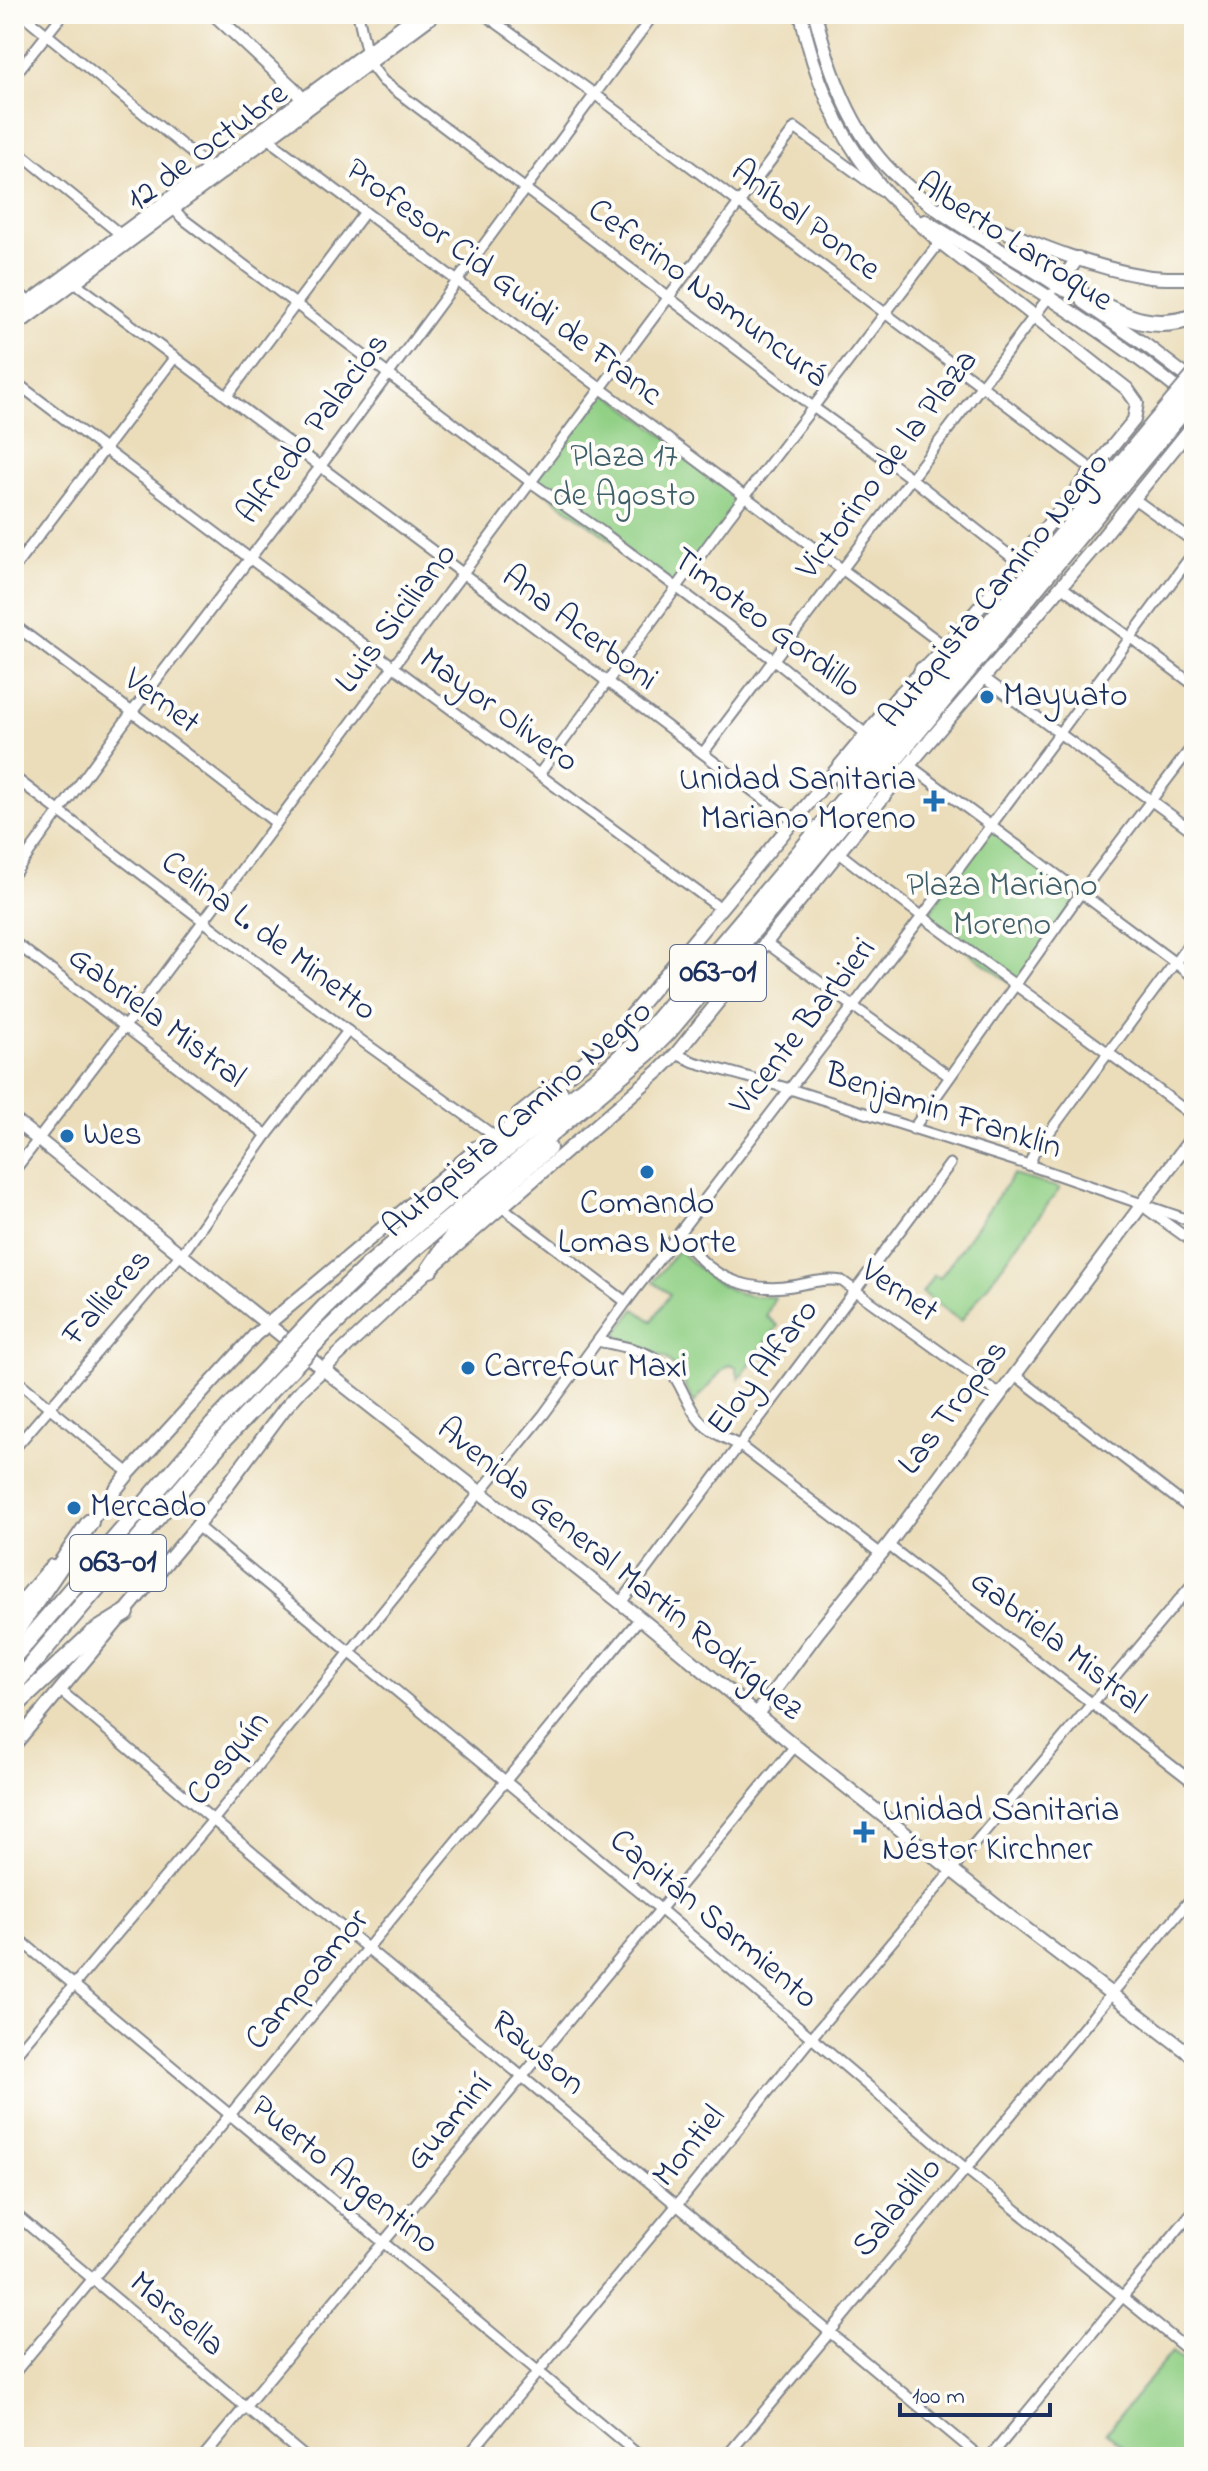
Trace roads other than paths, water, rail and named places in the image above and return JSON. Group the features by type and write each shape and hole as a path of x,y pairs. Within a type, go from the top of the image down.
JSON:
{"highway":[{"path":"1053,291 1085,295 1137,321 1161,325 1194,317"},
{"name":"Autopista Camino Negro","path":"14,1685 222,1441 325,1333 412,1250 668,1032 761,934 1155,433 1194,379"},
{"name":"Autopista Camino Negro","path":"14,1656 213,1425 325,1307 468,1180 601,1075 647,1033 1155,433 1194,400"},
{"path":"812,838 838,791 917,685 923,670"},
{"path":"761,934 829,856 838,852"},
{"path":"474,1151 513,1128 606,1059 647,1033"},
{"path":"430,1269 459,1227 595,1105 605,1088"},
{"path":"14,1633 90,1522"},
{"path":"14,1707 92,1634 126,1613"}],"street":[{"path":"22,14 208,169"},
{"path":"14,76 63,14"},
{"path":"214,14 306,104"},
{"path":"358,14 368,58"},
{"name":"12 de Octubre","path":"368,58 418,14"},
{"name":"12 de Octubre","path":"14,327 33,306 72,277 174,209 266,133 368,58 435,14"},
{"name":"Aníbal Ponce","path":"484,14 1093,470"},
{"name":"Alfredo Palacios","path":"14,874 132,712 320,467 654,14"},
{"name":"Alberto Larroque","path":"801,14 813,62 836,119 859,158 897,203 1147,346 1194,379"},
{"name":"Alberto Larroque","path":"815,14 826,56 857,123 890,171 1194,400"},
{"name":"Ceferino Namuncurá","path":"368,58 383,81 1018,562"},
{"name":"Luis Siciliano","path":"14,1171 40,1141 795,128 897,203"},
{"name":"12 de Octubre","path":"72,277 120,234 208,169 266,133"},
{"name":"Profesor Cid Guidi de Franc","path":"266,133 365,212 946,647"},
{"path":"14,148 120,234"},
{"path":"926,200 1078,258 1145,276 1194,278"},
{"path":"14,1610 129,1473 267,1324 606,1043 866,734 946,647 1129,427 1136,409 1134,397 1127,389 940,242 897,203"},
{"name":"Timoteo Gordillo","path":"174,209 532,483 774,660 866,734"},
{"path":"227,396 365,212"},
{"path":"540,773 676,587 940,242"},
{"path":"1053,291 1078,258"},
{"name":"Ana Acerboni","path":"72,277 793,821"},
{"path":"14,288 33,306"},
{"name":"Victorino de la Plaza","path":"703,753 1053,291"},
{"name":"12 de Octubre","path":"14,314 33,306"},
{"path":"14,568 175,357"},
{"name":"Mayor Olivero","path":"14,381 721,909"},
{"path":"1194,424 838,852 920,917 1110,1052 1194,1117"},
{"path":"1133,498 1194,542"},
{"name":"Vicente Barbieri","path":"481,1493 855,1007 1194,552"},
{"path":"1061,586 1194,685"},
{"name":"Vernet","path":"14,625 276,823"},
{"path":"984,678 1194,832"},
{"path":"913,1129 1080,894 1194,744"},
{"path":"909,765 1194,977"},
{"name":"Celina L. de Minetto","path":"14,777 348,1031 493,1135"},
{"path":"14,1745 197,1526 285,1408 430,1269 676,1054 761,934 949,1076"},
{"path":"1029,1165 1034,1153 1194,937"},
{"name":"Gabriela Mistral","path":"14,942 267,1135"},
{"name":"Fallieres","path":"14,1449 188,1246 267,1135 348,1031"},
{"name":"Benjamin Franklin","path":"676,1054 1029,1165 1194,1222"},
{"name":"Avenida General Martín Rodríguez","path":"14,1120 323,1369 640,1618 795,1746 1194,2057"},
{"name":"Las Tropas","path":"757,1714 1194,1135"},
{"name":"Eloy Alfaro","path":"620,1604 950,1164"},
{"path":"1142,1206 1194,1243"},
{"path":"502,1207 626,1302"},
{"name":"Vernet","path":"677,1236 708,1266 744,1284 777,1287 829,1279 842,1281 999,1394"},
{"name":"Gabriela Mistral","path":"598,1341 646,1353 666,1365 701,1422 739,1445 884,1549 1194,1783"},
{"path":"1015,1375 1194,1512"},
{"path":"14,1378 129,1473"},
{"name":"Cosquín","path":"14,2056 213,1820 481,1493"},
{"name":"Capitán Sarmiento","path":"197,1526 660,1909 966,2169 1194,2355"},
{"name":"Montiel","path":"467,2457 812,2037 1194,1582"},
{"name":"Campoamor","path":"14,2373 640,1618"},
{"name":"Rawson","path":"61,1691 980,2457"},
{"name":"Guaminí","path":"203,2457 795,1746"},
{"name":"Saladillo","path":"726,2457 1194,1895"},
{"name":"Puerto Argentino","path":"14,1935 641,2457"},
{"path":"990,2457 1194,2210"},
{"name":"Marsella","path":"14,2213 305,2457"}],"place":[{"name":"Mayuato","path":"987,697"},
{"name":"Unidad Sanitaria Mariano Moreno","path":"934,801"},
{"name":"Wes","path":"67,1136"},
{"name":"Comando Lomas Norte","path":"647,1172"},
{"name":"Carrefour Maxi","path":"468,1368"},
{"name":"Mercado","path":"74,1508"},
{"name":"Unidad Sanitaria Néstor Kirchner","path":"864,1832"}],"park label":[{"name":"Plaza 17 de Agosto","path":"624,478"},
{"name":"Plaza Mariano Moreno","path":"1002,906"}]}
